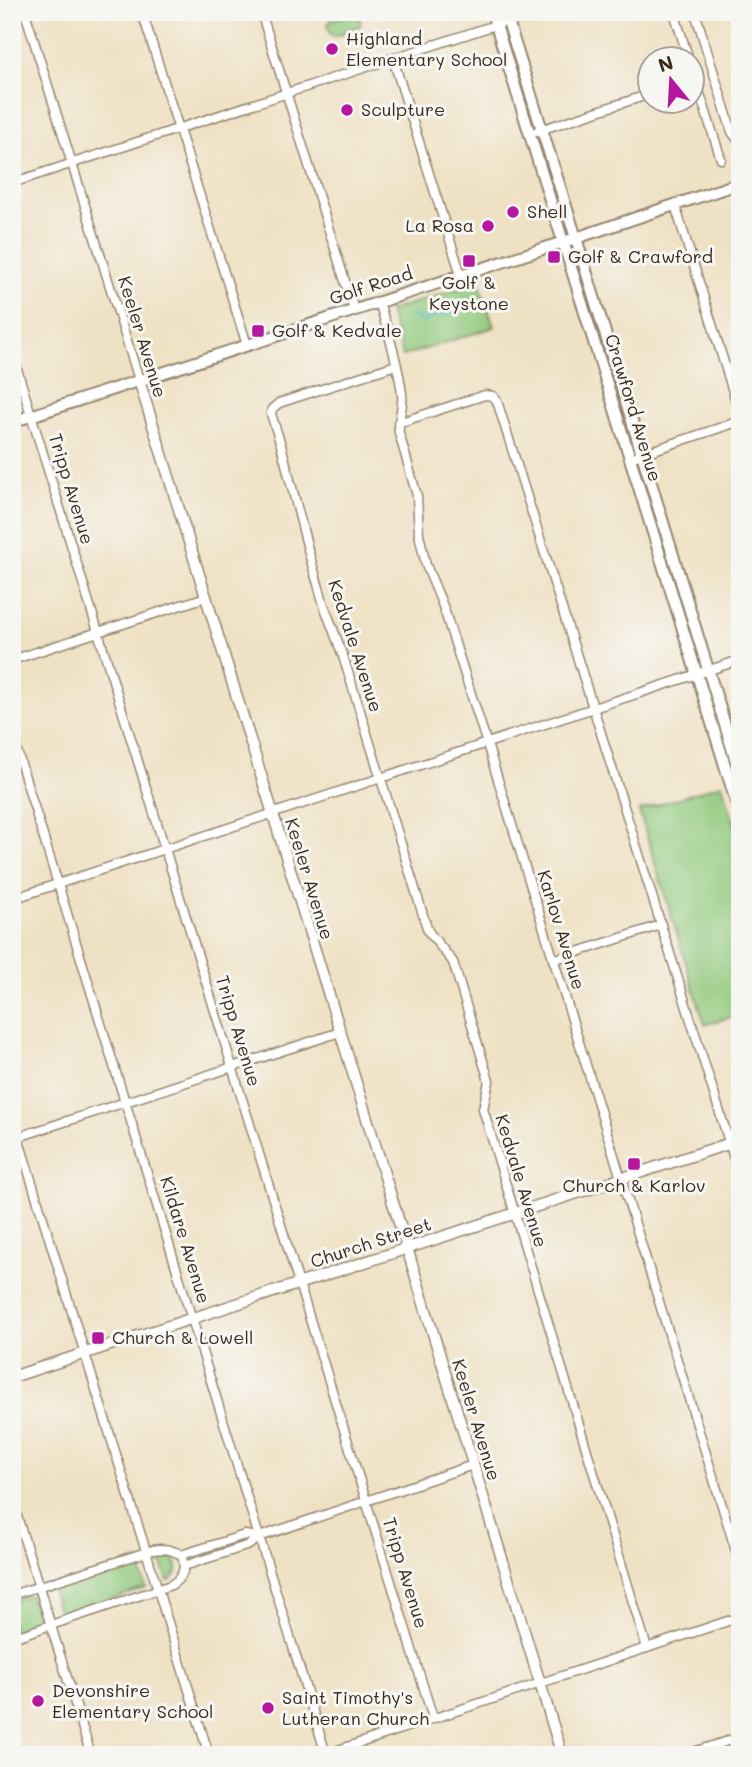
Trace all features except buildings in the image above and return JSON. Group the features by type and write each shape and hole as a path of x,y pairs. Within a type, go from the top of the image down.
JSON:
{"main road":[{"name":"Crawford Avenue","path":"492,12 629,458 702,673 740,774"},
{"name":"Crawford Avenue","path":"506,17 642,454 740,814"},
{"name":"Golf Road","path":"12,422 740,183"}],"street":[{"name":"Keeler Avenue","path":"25,12 562,1755"},
{"path":"142,12 247,345"},
{"path":"261,12 354,310"},
{"path":"12,183 496,25 506,17 535,12"},
{"path":"674,12 685,46"},
{"path":"695,12 732,132 740,143"},
{"path":"393,59 461,275"},
{"path":"530,133 636,98"},
{"path":"706,115 721,159"},
{"path":"675,205 740,414"},
{"name":"Karlov Avenue","path":"379,302 394,351 403,404 398,423 399,433 417,496 423,553 443,606 487,744 740,1564"},
{"name":"Tripp Avenue","path":"12,353 433,1718"},
{"name":"Kedvale Avenue","path":"396,365 279,403 272,409 272,418 324,605 343,656 428,931 453,962 489,1081 483,1109 647,1648"},
{"path":"398,423 480,396 493,396 499,406 662,925 734,1141 740,1177"},
{"path":"629,458 740,421"},
{"path":"12,660 206,597"},
{"path":"12,899 740,660"},
{"name":"Kildare Avenue","path":"12,735 324,1754"},
{"path":"553,960 662,925"},
{"path":"15,1138 340,1032"},
{"path":"12,1118 15,1138 85,1353 209,1755"},
{"name":"Church Street","path":"12,1377 734,1141"},
{"path":"184,1566 249,1545 259,1537 473,1465"},
{"path":"12,1500 91,1755"},
{"path":"181,1555 245,1535 259,1537"},
{"path":"12,1595 146,1551 175,1551 181,1555 184,1566 177,1581 158,1590 12,1638"},
{"path":"324,1754 740,1617"},
{"path":"684,1755 740,1737"}],"green space":[{"path":"354,13 359,15 360,26 344,31 343,34 331,34 328,25 331,20"},
{"path":"479,282 494,327 403,356 389,311"},
{"path":"722,784 740,840 740,1014 705,1025 639,811"},
{"path":"159,1554 166,1554 176,1562 176,1574 168,1581"},
{"path":"138,1561 146,1588 60,1616 51,1589"},
{"path":"30,1595 38,1623 12,1631 12,1601"}],"waterway":[{"path":"411,316 423,321 456,311"}],"place":[{"name":"Highland Elementary School","path":"332,49"},
{"name":"Sculpture","path":"347,110"},
{"name":"Shell","path":"513,212"},
{"name":"La Rosa","path":"488,226"},
{"name":"Golf & Crawford","path":"554,257"},
{"name":"Golf & Keystone","path":"469,261"},
{"name":"Golf & Kedvale","path":"258,331"},
{"name":"Church & Karlov","path":"634,1164"},
{"name":"Church & Lowell","path":"98,1338"},
{"name":"Devonshire Elementary School","path":"38,1701"},
{"name":"Saint Timothy's Lutheran Church","path":"268,1708"}]}
